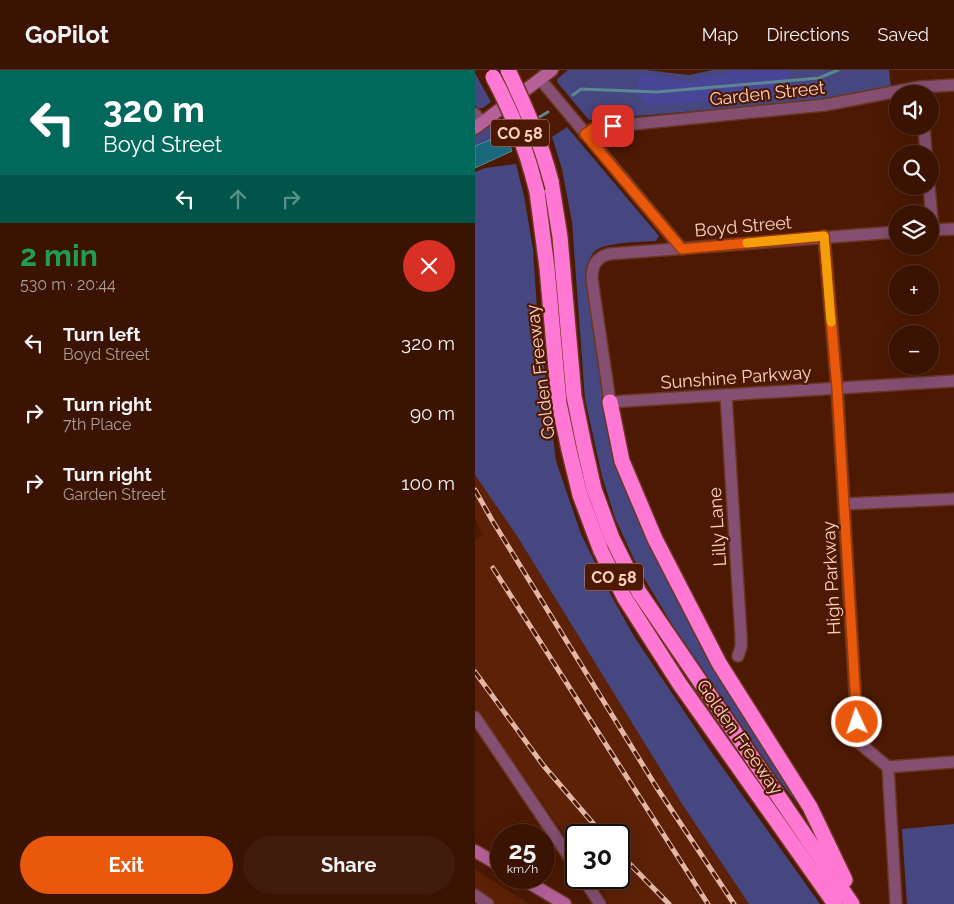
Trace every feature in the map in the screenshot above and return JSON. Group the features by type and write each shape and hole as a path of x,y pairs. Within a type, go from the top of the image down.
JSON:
{"highway":[{"name":"Golden Freeway","path":"508,70 531,117 551,181 560,237 574,396 595,489 612,538 639,592 852,904"},
{"name":"Golden Freeway","path":"491,74 518,128 531,165 537,192 547,268 559,403 580,496 601,551 624,597 679,683 835,904"},
{"path":"610,402 621,462 655,539 719,663 810,807 857,904"}],"street":[{"path":"477,122 552,70"},
{"path":"540,79 682,249"},
{"name":"Garden Street","path":"939,87 954,85"},
{"name":"Garden Street","path":"585,134 594,128 825,105 889,95"},
{"path":"939,230 954,229"},
{"name":"Boyd Street","path":"610,402 592,278 592,269 595,262 601,257 609,254 889,232"},
{"name":"High Parkway","path":"824,236 837,388 858,742 888,767"},
{"name":"Sunshine Parkway","path":"610,402 954,381"},
{"name":"Lilly Lane","path":"726,395 741,636 741,647 738,656"},
{"path":"844,504 954,499"},
{"path":"475,717 565,851"},
{"path":"896,904 888,767 954,762"},
{"path":"475,851 490,860"},
{"path":"540,889 565,904"},
{"path":"590,889 600,904"},
{"path":"475,896 488,904"}],"shaded area":[{"path":"568,70 646,70 689,75 713,70 889,70 891,85 889,87 825,100 589,120 557,82 557,79"},
{"path":"731,70 742,70 744,72 750,70 787,70 789,71 787,91 772,97 752,99 742,97 737,101 732,98 720,102 700,100 696,102 654,105 649,105 637,95 638,77 642,74 674,78 692,84 702,77 722,75"},
{"path":"475,73 491,102 483,108 477,108 475,105"},
{"path":"498,117 505,134 475,147 475,135"},
{"path":"567,127 659,236 656,241 624,243 600,248 592,255 586,269 602,389 614,451 805,813 778,779 673,626 638,568 615,518 602,476 585,399 572,222 562,169 552,137"},
{"path":"516,164 524,196 533,249 537,310 556,461 581,534 612,597 635,638 710,750 820,904 749,904 682,804 517,536 475,475 475,172 485,168"},
{"path":"475,475 517,536 682,804 749,904 609,904 601,889 630,889 630,824 565,824 565,835 475,708 475,541 483,535 475,519"},
{"path":"954,824 954,904 907,904 902,829"},
{"path":"475,869 490,879 490,889 506,889 529,904 475,904"}],"water":[{"path":"505,134 512,151 475,168 475,146"}],"waterway":[{"path":"573,95 581,89 657,92 819,78 838,70"},
{"path":"536,119 548,112"}],"railway":[{"path":"475,490 657,788 734,904"},
{"path":"493,568 708,904"},
{"path":"475,672 543,765 594,824"},
{"path":"630,864 669,904"}],"slow traffic":[{"path":"747,243 824,236 831,322"}],"route":[{"path":"613,126 594,128 585,134 682,249 824,236 837,388 857,722"}]}
